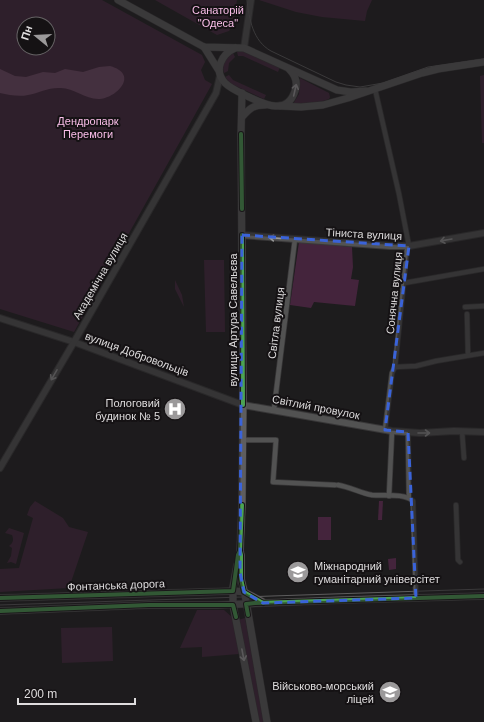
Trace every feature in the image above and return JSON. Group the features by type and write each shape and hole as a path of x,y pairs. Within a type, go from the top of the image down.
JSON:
{"main road":[{"path":"118,0 204,47 241,47 343,92 366,91"},
{"path":"204,47 224,82 232,88 272,107 323,105 438,69 484,62"},
{"path":"220,74 220,65 224,56 229,51 241,47"},
{"path":"280,106 291,99 296,88 296,79 289,69"},
{"path":"323,105 329,102 332,98 332,93 327,86"},
{"name":"вулиця Артура Савельєва","path":"242,93 243,440 240,551 241,579 267,722"},
{"path":"242,117 252,107 265,104"},
{"name":"вулиця Артура Савельєва","path":"240,551 238,555 233,591 233,605 256,722"},
{"name":"Фонтанська дорога","path":"0,598 233,591 244,592"},
{"path":"219,592 224,598 223,602 219,605"},
{"path":"244,592 263,602"},
{"path":"246,604 263,602 484,596"},
{"name":"Фонтанська дорога","path":"0,611 149,605 246,604"},
{"path":"236,617 240,612 248,615"}],"street":[{"path":"241,47 251,0"},
{"name":"Академічна вулиця","path":"0,468 74,342 216,93 220,74"},
{"path":"216,93 232,88"},
{"name":"Сонячна вулиця","path":"375,89 399,194 409,246 395,367 392,373 388,430 389,496"},
{"name":"Тіниста вулиця","path":"242,235 295,240 409,246 484,233"},
{"name":"Світла вулиця","path":"274,409 295,240"},
{"path":"404,283 484,269"},
{"path":"466,307 484,306"},
{"path":"467,314 468,355"},
{"name":"вулиця Добровольців","path":"0,318 74,342 243,405"},
{"path":"395,367 416,366 468,355 484,354"},
{"name":"Світлий провулок","path":"243,405 274,409 388,430 425,433 484,432"},
{"path":"408,432 416,598"},
{"path":"462,432 464,458"},
{"path":"243,440 276,440 273,482 347,486 370,494 403,496 411,499"},
{"path":"456,505 458,560 460,562"}],"highlighted area":[{"path":"242,235 409,246 385,430 408,432 416,598 263,603 244,592 240,572"}],"green space":[{"name":"Дендропарк Перемоги","path":"0,0 102,0 202,55 205,62 201,70 205,80 212,84 74,332 0,309"},
{"name":"Санаторій \"Одеса\"","path":"155,0 237,0 233,25 229,31 217,35"},
{"path":"259,0 372,0 367,11 365,21 322,17 296,12"},
{"path":"244,51 280,67 278,72 243,56 238,56 237,52"},
{"path":"233,53 235,57 229,63 228,71 224,73 223,67 225,62"},
{"path":"229,75 233,80 266,95 264,99 231,84 225,77"},
{"path":"484,75 484,143 482,143 480,76"},
{"path":"300,78 329,93 329,99 315,104 293,104 299,94"},
{"path":"299,242 352,247 353,267 351,279 359,280 355,306 314,302 311,308 290,305"},
{"path":"204,260 224,260 225,332 206,332"},
{"path":"175,280 182,295 184,307 175,289"},
{"path":"35,501 63,518 69,527 88,532 69,588 0,592 0,569 19,568 33,518 27,515 30,507"},
{"path":"379,501 383,501 382,520 378,520"},
{"path":"318,517 331,517 331,540 318,540"},
{"path":"9,528 24,533 16,564 11,562 7,563 11,556 12,548 9,546 13,540 12,535 5,533"},
{"path":"396,558 396,569 389,570 388,559"},
{"path":"197,610 224,610 234,619 239,654 202,657 202,647 180,648"},
{"path":"245,618 265,722 257,722 238,620"},
{"path":"112,627 113,661 62,663 61,628"}],"shaded area":[{"path":"110,66 119,70 123,74 123,85 113,94 100,99 90,98 71,90 61,88 48,89 25,96 14,96 0,93 0,69 15,76 26,77 43,72 55,73 65,69 83,72 99,67"}],"tram line":[{"path":"247,0 253,29 265,47 336,82 346,85 360,87 383,83 428,67 484,59"},
{"path":"0,605 484,589"}],"cycle path":[{"path":"241,134 242,209"},
{"path":"242,235 243,405"},
{"path":"242,505 240,551 241,579 244,592 263,603"},
{"path":"0,598 233,591 238,555 240,551"},
{"path":"248,615 246,604 255,603 484,596"},
{"path":"0,611 149,605 233,605 236,617"}],"place":[{"name":"Пологовий будинок № 5","path":"175,409"},
{"name":"Міжнародний гуманітарний універсітет","path":"298,572"},
{"name":"Військово-морський ліцей","path":"390,692"}]}
